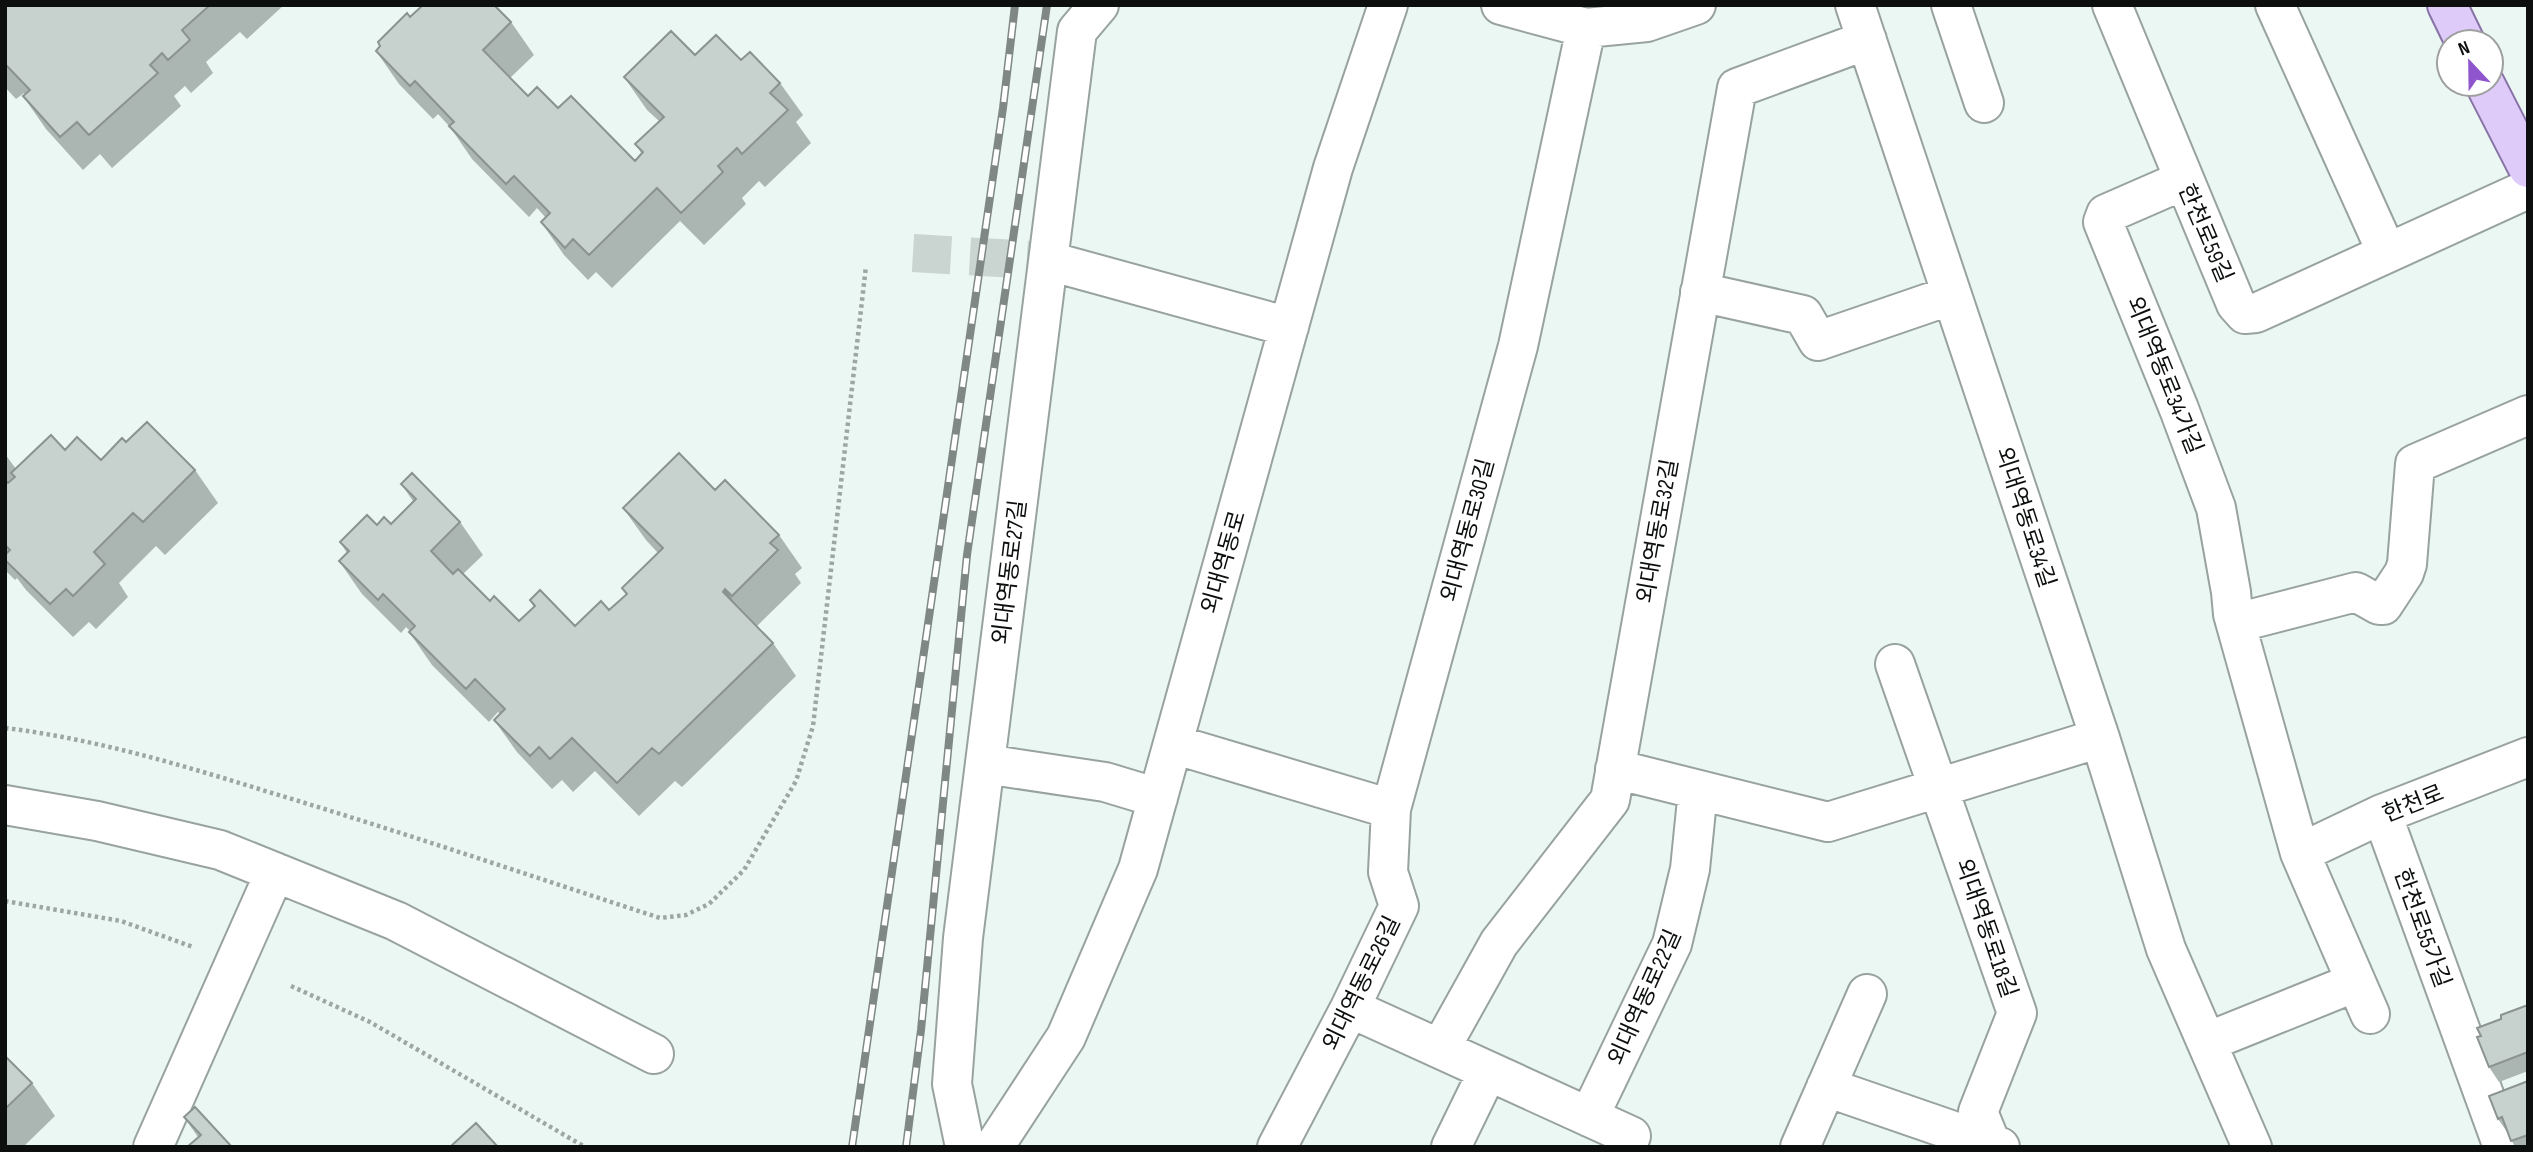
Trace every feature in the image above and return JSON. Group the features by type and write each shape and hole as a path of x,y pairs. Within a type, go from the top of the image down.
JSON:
{"main road":[{"path":"2447,5 2458,28"},
{"path":"2492,98 2528,168"}],"street":[{"name":"외대역동로27길","path":"965,1147 951,1084 963,938 1077,31 1099,5"},
{"name":"외대역동로","path":"994,1147 1066,1037 1138,869 1333,168 1388,5"},
{"path":"1500,5 1586,28 1647,22 1696,5"},
{"path":"1951,5 1984,103"},
{"name":"한천로59길","path":"2112,5 2236,304 2245,314 2256,313 2528,189"},
{"path":"2275,5 2387,253"},
{"name":"외대역동로32길","path":"1440,1049 1499,943 1611,800 1737,88 1861,23"},
{"name":"외대역동로34길","path":"1861,23 2099,738 2166,949 2252,1147"},
{"name":"외대역동로30길","path":"1391,809 1518,346 1586,28"},
{"name":"외대역동로34가길","path":"2184,180 2106,214 2103,220 2216,508 2235,623 2300,853 2363,998 2207,1042"},
{"path":"1049,261 1289,327"},
{"path":"1700,292 1803,315 1818,341 1952,295"},
{"path":"2235,623 2356,592 2383,605 2407,565 2415,464 2528,415"},
{"name":"외대역동로18길","path":"1895,664 2017,1013 1978,1112 1994,1146"},
{"path":"1615,769 1828,822 2099,738"},
{"path":"1173,744 1391,809"},
{"name":"한천로","path":"2300,853 2382,814 2528,757"},
{"path":"985,764 1105,782 1158,798"},
{"name":"외대역동로22길","path":"1589,1117 1672,944 1690,869 1698,790"},
{"path":"5,805 97,821 220,850 396,921 654,1055"},
{"name":"외대역동로26길","path":"1277,1147 1350,1008 1399,906 1388,872 1391,809"},
{"name":"한천로55가길","path":"2382,814 2477,1036 2503,1147"},
{"path":"153,1147 275,872"},
{"path":"1800,1147 1867,994"},
{"path":"1350,1008 1630,1136 1626,1147"},
{"path":"1451,1147 1488,1071"},
{"path":"1826,1087 1994,1146"}],"path":[{"path":"5,728 45,733 176,764 357,818 660,918 686,915 709,904 744,870 770,826 796,781 813,726 866,266"},
{"path":"5,901 121,921 194,947"},
{"path":"290,986 370,1022 585,1147"}],"building":[{"path":"5,5 210,5 182,30 190,40 168,60 162,53 150,65 158,73 89,135 77,122 60,137 23,96 30,90 5,64"},
{"path":"423,5 494,5 511,22 483,50 528,96 537,87 558,108 571,96 635,161 643,152 635,144 664,117 624,77 671,31 695,55 716,35 741,60 750,52 780,83 770,93 788,110 742,154 737,148 718,166 723,172 681,213 657,188 589,255 573,239 565,248 541,222 550,213 514,176 506,184 449,126 454,122 415,81 410,86 376,51 380,46 378,42 407,13 410,17"},
{"path":"147,422 195,470 143,522 133,513 94,552 105,564 73,596 66,589 50,604 5,560 5,555 10,550 5,545 5,480 8,483 15,477 11,473 51,435 65,450 77,437 101,460 122,438 126,442"},
{"path":"679,453 715,490 725,480 779,535 770,543 778,550 732,596 725,589 723,592 773,643 659,754 652,748 617,783 572,738 550,759 539,747 530,756 494,720 505,709 475,679 466,689 409,632 415,626 383,594 378,600 339,561 349,551 340,542 367,515 377,525 384,517 391,524 416,499 401,484 412,473 460,522 431,551 453,574 458,569 490,601 494,596 519,621 535,606 530,600 540,590 575,626 601,601 609,610 627,594 622,588 663,548 623,508"},
{"path":"2528,1005 2528,1052 2489,1067 2477,1037 2481,1036 2477,1028"},
{"path":"5,1056 32,1083 5,1109"},
{"path":"2528,1081 2528,1135 2511,1141 2502,1117 2498,1119 2489,1096"},
{"path":"195,1107 232,1147 187,1147 201,1135 184,1117"},
{"path":"476,1123 498,1147 450,1147"}],"tunnel":[{"path":"913,253 1049,261"}],"railway":[{"path":"852,1147 1003,108 1015,5"},
{"path":"906,1147 921,1030 967,555 1047,5"}]}
